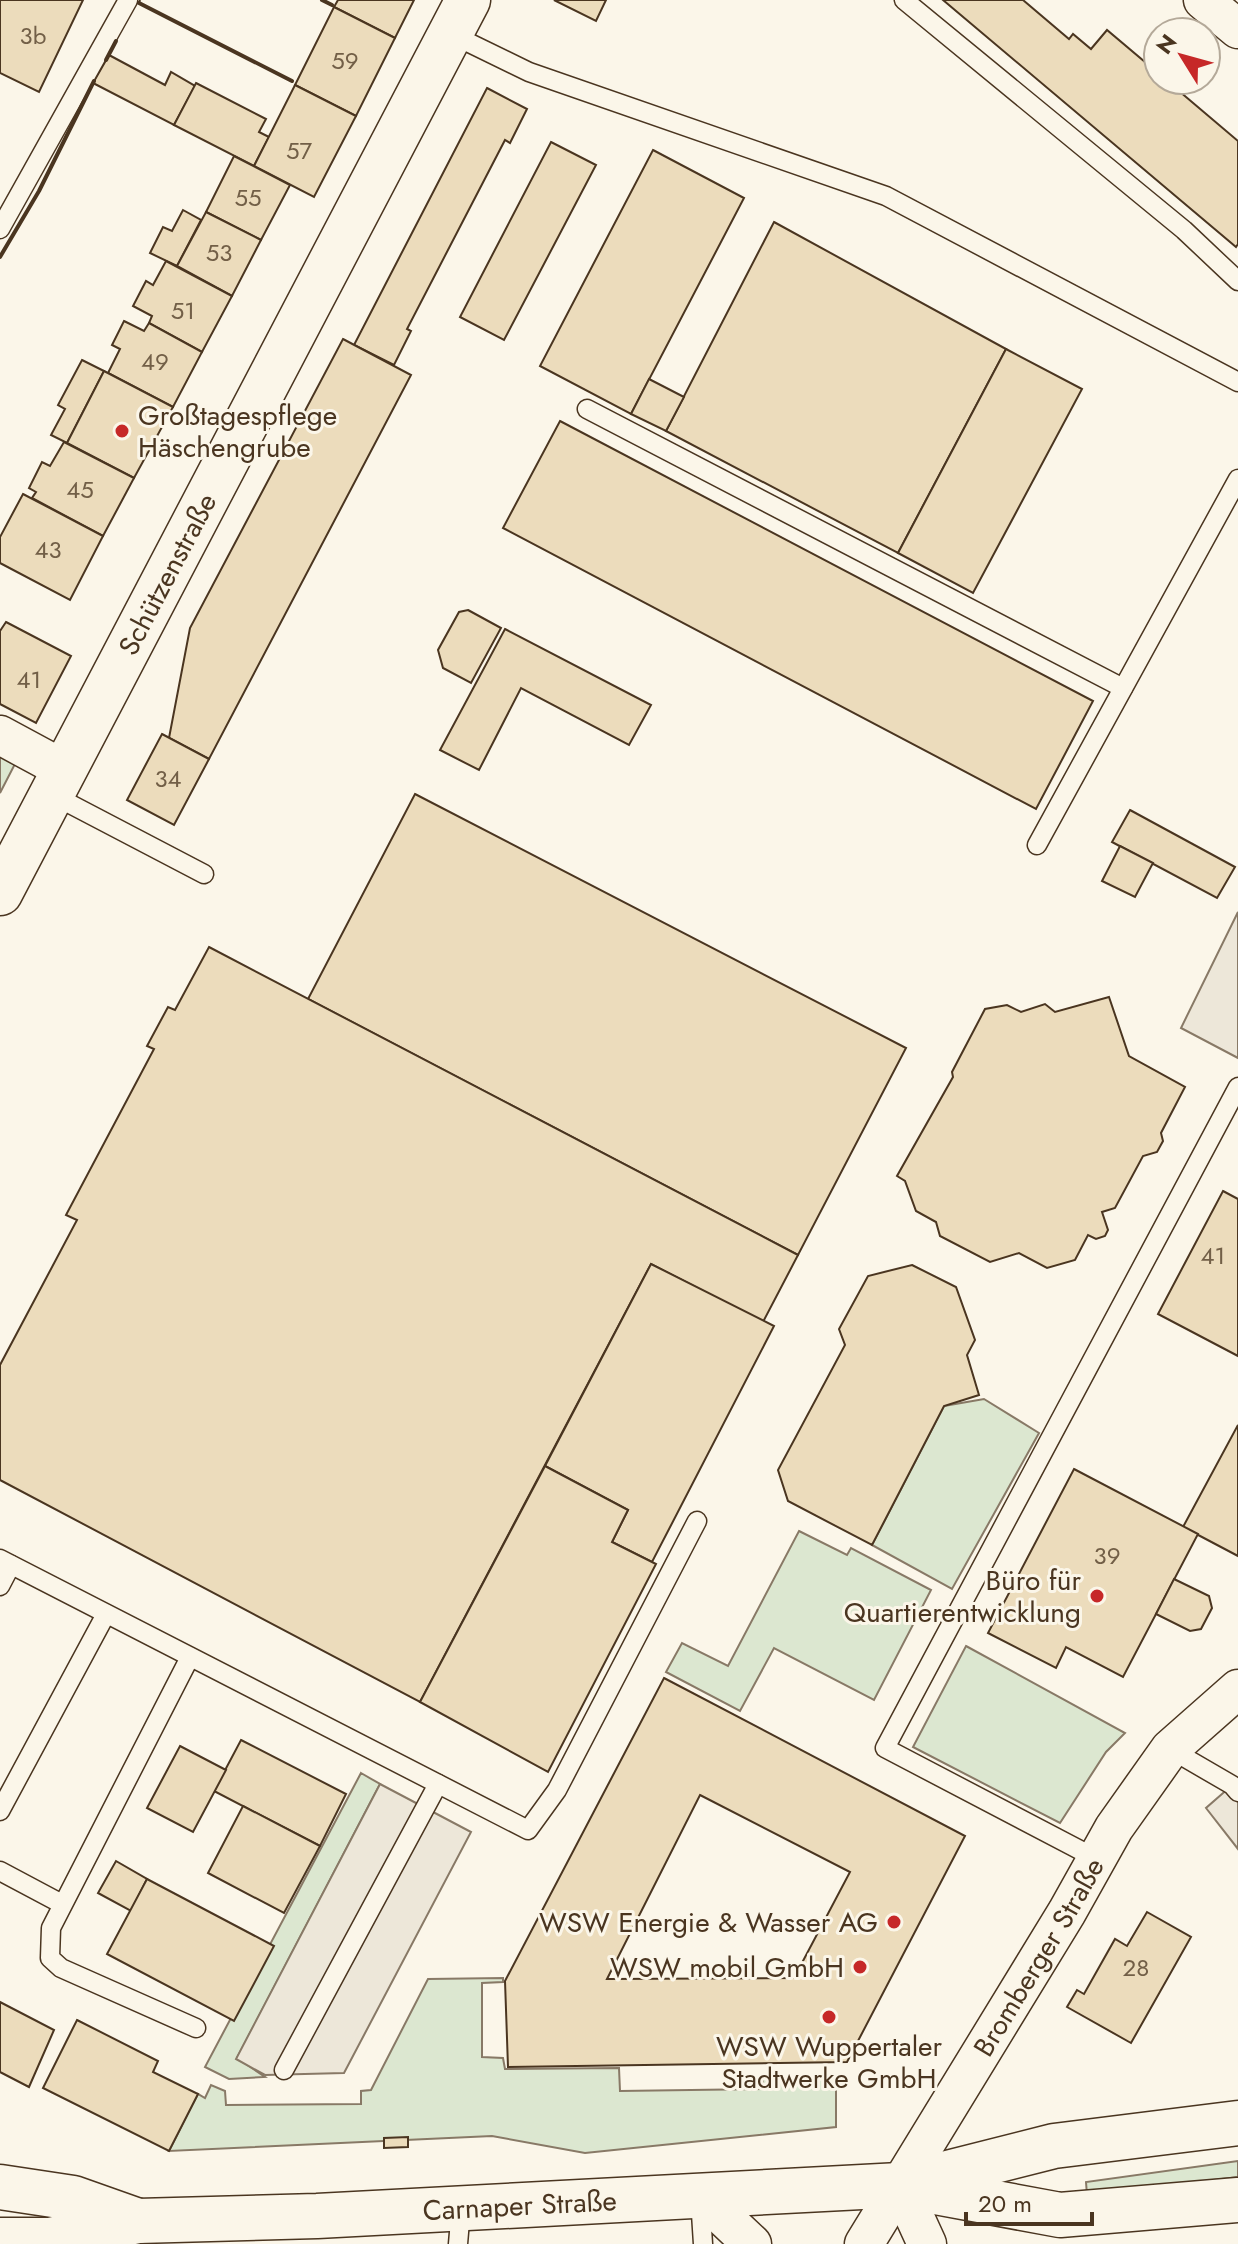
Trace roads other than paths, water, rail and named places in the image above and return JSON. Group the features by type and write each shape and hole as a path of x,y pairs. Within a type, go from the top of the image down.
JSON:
{"main road":[{"name":"Schützenstraße","path":"0,893 460,17"},
{"name":"Carnaper Straße","path":"0,2240 50,2240 138,2221 460,2226 700,2195 900,2185 1054,2146 1238,2123"},
{"name":"Carnaper Straße","path":"900,2185 1060,2215 1238,2200"},
{"name":"Carnaper Straße","path":"0,2187 73,2198 138,2221"}],"street":[{"path":"1203,0 1238,29"},
{"path":"0,735 57,781"},
{"name":"Bromberger Straße","path":"864,2244 1114,1828 1170,1749 1238,1689"},
{"path":"900,2185 927,2244"},
{"path":"700,2195 752,2244"}],"lane":[{"path":"0,229 128,0"},
{"path":"904,0 1184,230 1238,281"},
{"path":"460,17 529,72 886,196 1238,382"},
{"path":"587,409 1123,688"},
{"path":"1037,845 1238,479"},
{"path":"57,781 204,874"},
{"path":"1097,1859 885,1748 1238,1087"},
{"path":"0,1586 6,1562 528,1830 557,1790 697,1521"},
{"path":"0,1811 106,1614"},
{"path":"190,1657 62,1904 51,1928 50,1958 61,1968 196,2028"},
{"path":"1170,1749 1235,1789"},
{"path":"284,2070 438,1784"},
{"path":"0,1871 62,1904"},
{"path":"700,2195 703,2244"}],"place":[{"name":"Großtagespflege Häschengrube","path":"122,431"},
{"name":"Büro für Quartierentwicklung","path":"1097,1596"},
{"name":"WSW Energie & Wasser AG","path":"894,1922"},
{"name":"WSW mobil GmbH","path":"860,1967"},
{"name":"WSW Wuppertaler Stadtwerke GmbH","path":"829,2017"}]}
